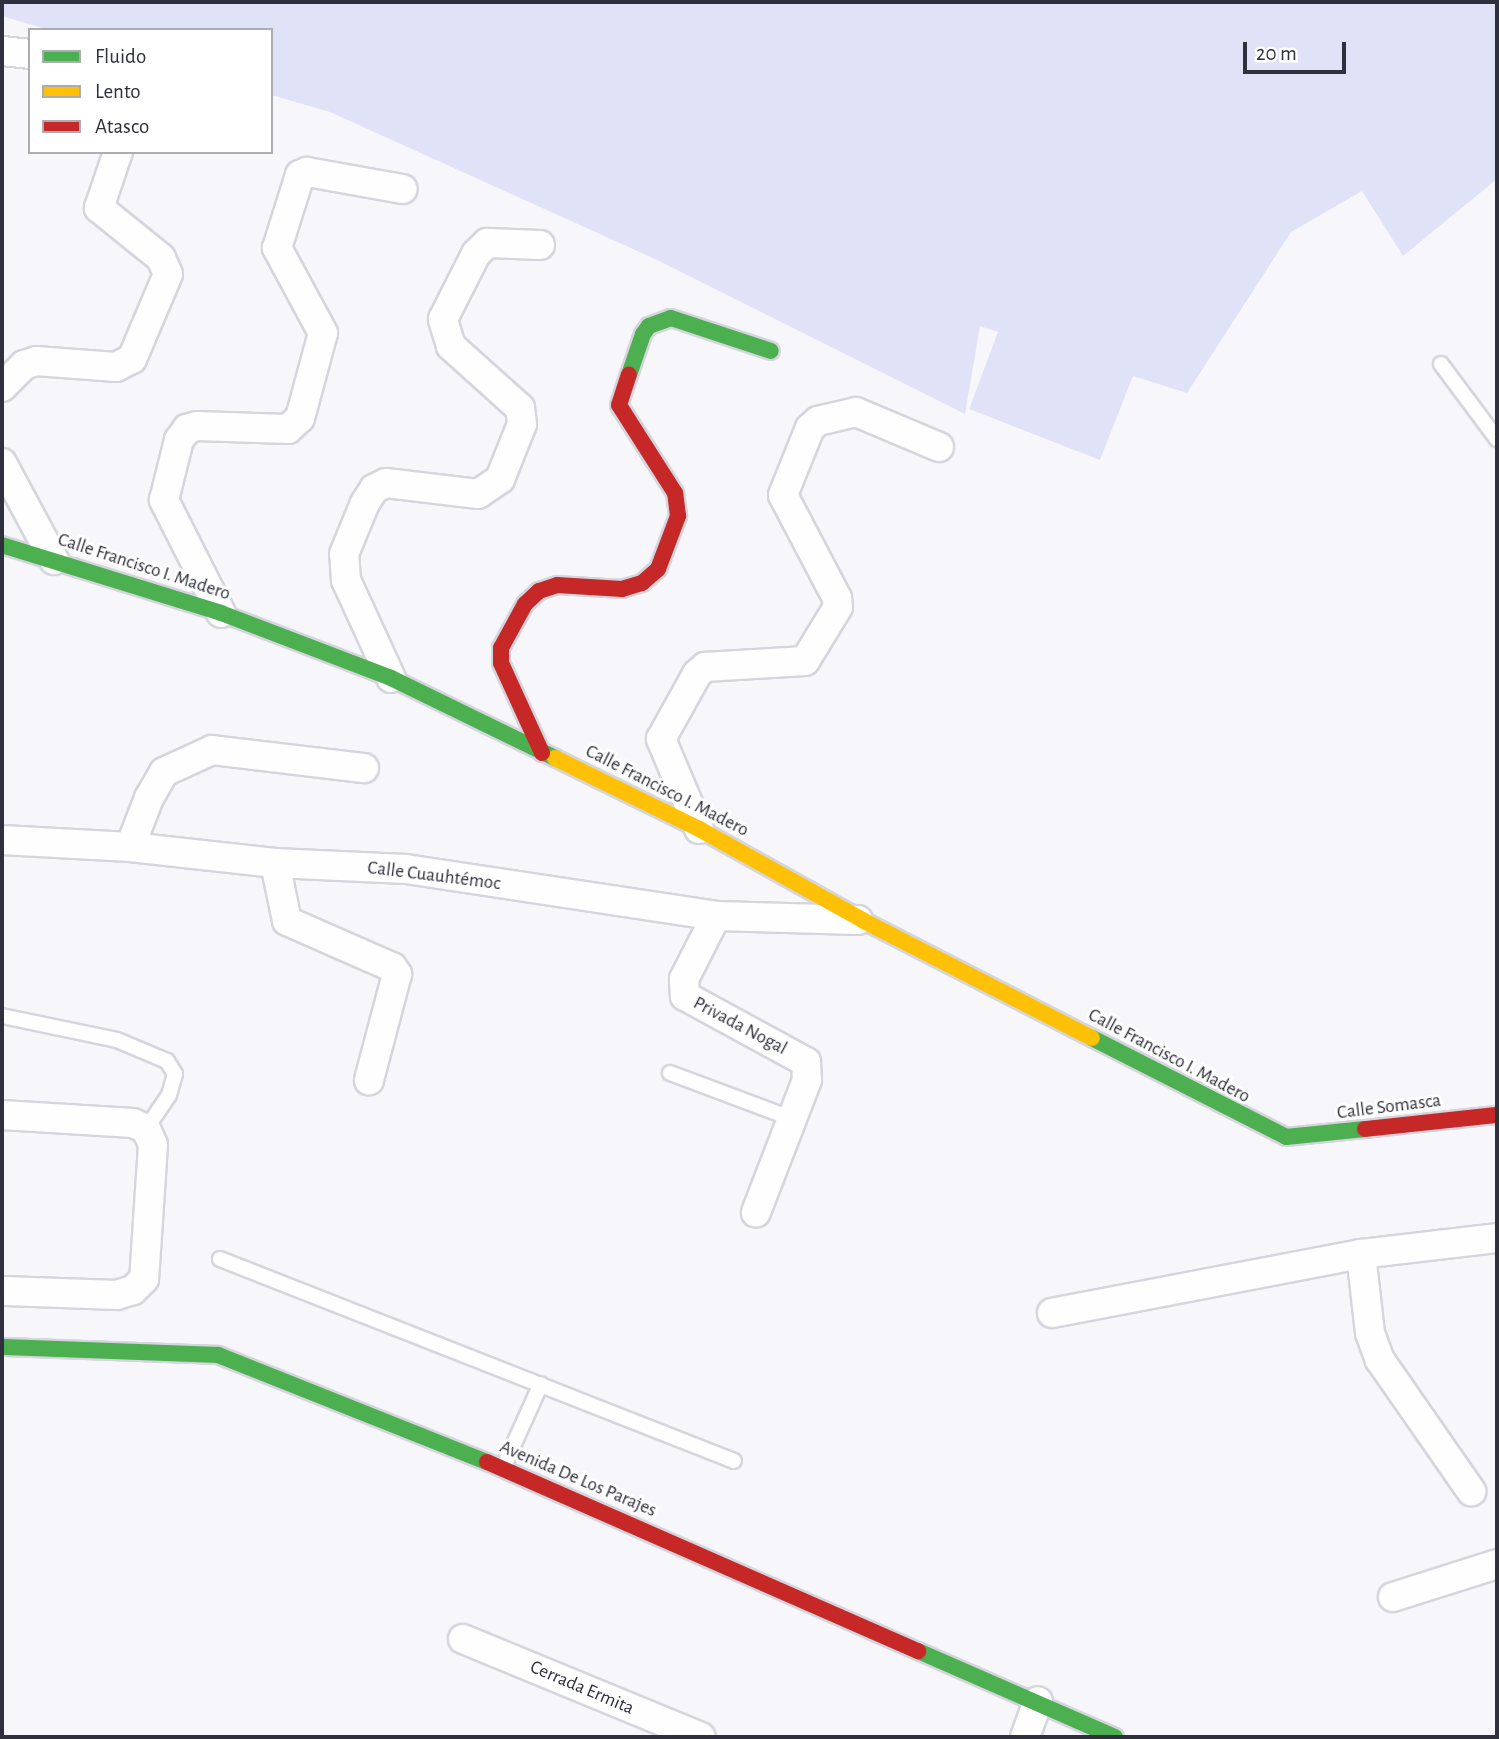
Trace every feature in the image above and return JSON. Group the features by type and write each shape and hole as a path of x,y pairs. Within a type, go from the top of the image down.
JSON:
{"street":[{"path":"2,51 28,54"},
{"path":"2,387 23,365 36,361 117,367 132,359 168,274 161,258 99,208 117,154"},
{"path":"221,613 164,500 179,440 187,429 197,426 288,429 300,418 323,333 277,248 300,175 307,172 402,188"},
{"path":"391,678 345,580 344,554 365,503 374,489 386,483 478,494 500,479 522,424 520,408 450,346 443,318 487,243 540,245"},
{"path":"542,753 501,663 501,648 525,604 539,591 557,585 622,589 642,583 658,569 678,516 676,494 619,405 643,334 649,326 671,318 771,351"},
{"path":"699,829 662,739 697,674 705,667 805,661 838,607 837,598 783,495 810,428 818,421 856,412 939,447"},
{"path":"2,463 54,560"},
{"name":"Calle Francisco I. Madero","path":"2,545 221,613 391,678 699,829 864,921 1286,1137"},
{"path":"130,847 149,798 164,772 212,750 364,768"},
{"name":"Calle Cuauhtémoc","path":"2,840 130,847 275,863 406,869 716,916 864,921"},
{"path":"275,863 287,921 392,967 397,974 369,1080"},
{"name":"Privada Nogal","path":"716,916 684,979 685,996 806,1062 807,1080 755,1212"},
{"path":"2,1115 133,1123 146,1129 153,1145 145,1279 133,1290 117,1295 2,1291"},
{"name":"Calle Somasca","path":"1286,1137 1497,1115"},
{"path":"1052,1313 1360,1254 1497,1238"},
{"path":"1360,1254 1370,1333 1380,1360 1471,1491"},
{"name":"Avenida De Los Parajes","path":"2,1347 218,1355 503,1469 1038,1700 1115,1737"},
{"path":"1393,1597 1497,1564"},
{"name":"Cerrada Ermita","path":"463,1639 701,1737"},
{"path":"1025,1737 1038,1700"}],"lane":[{"path":"1441,363 1497,439"},
{"path":"2,1016 117,1040 166,1061 175,1074 169,1095 146,1129"},
{"path":"670,1073 793,1119"},
{"path":"220,1259 734,1461"},
{"path":"503,1469 541,1384"}],"shaded area":[{"path":"2,2 1497,2 1497,179 1403,256 1362,191 1291,232 1187,393 1133,376 1100,460 969,409 998,332 980,326 965,414 655,259 330,112 273,96 273,28 42,28 2,16"}],"traffic: fast":[{"path":"629,375 643,334 649,326 671,318 771,351"},
{"path":"2,545 221,613 391,678 555,758"},
{"path":"1092,1038 1286,1137 1365,1129"},
{"path":"2,1347 218,1355 487,1462"},
{"path":"918,1651 1115,1737"}],"traffic: slow":[{"path":"555,758 699,829 864,921 1092,1038"}],"traffic: jam":[{"path":"542,753 501,663 501,648 525,604 539,591 557,585 622,589 642,583 658,569 678,516 675,493 619,405 629,375"},
{"path":"1365,1129 1497,1115"},
{"path":"487,1462 918,1651"}]}
